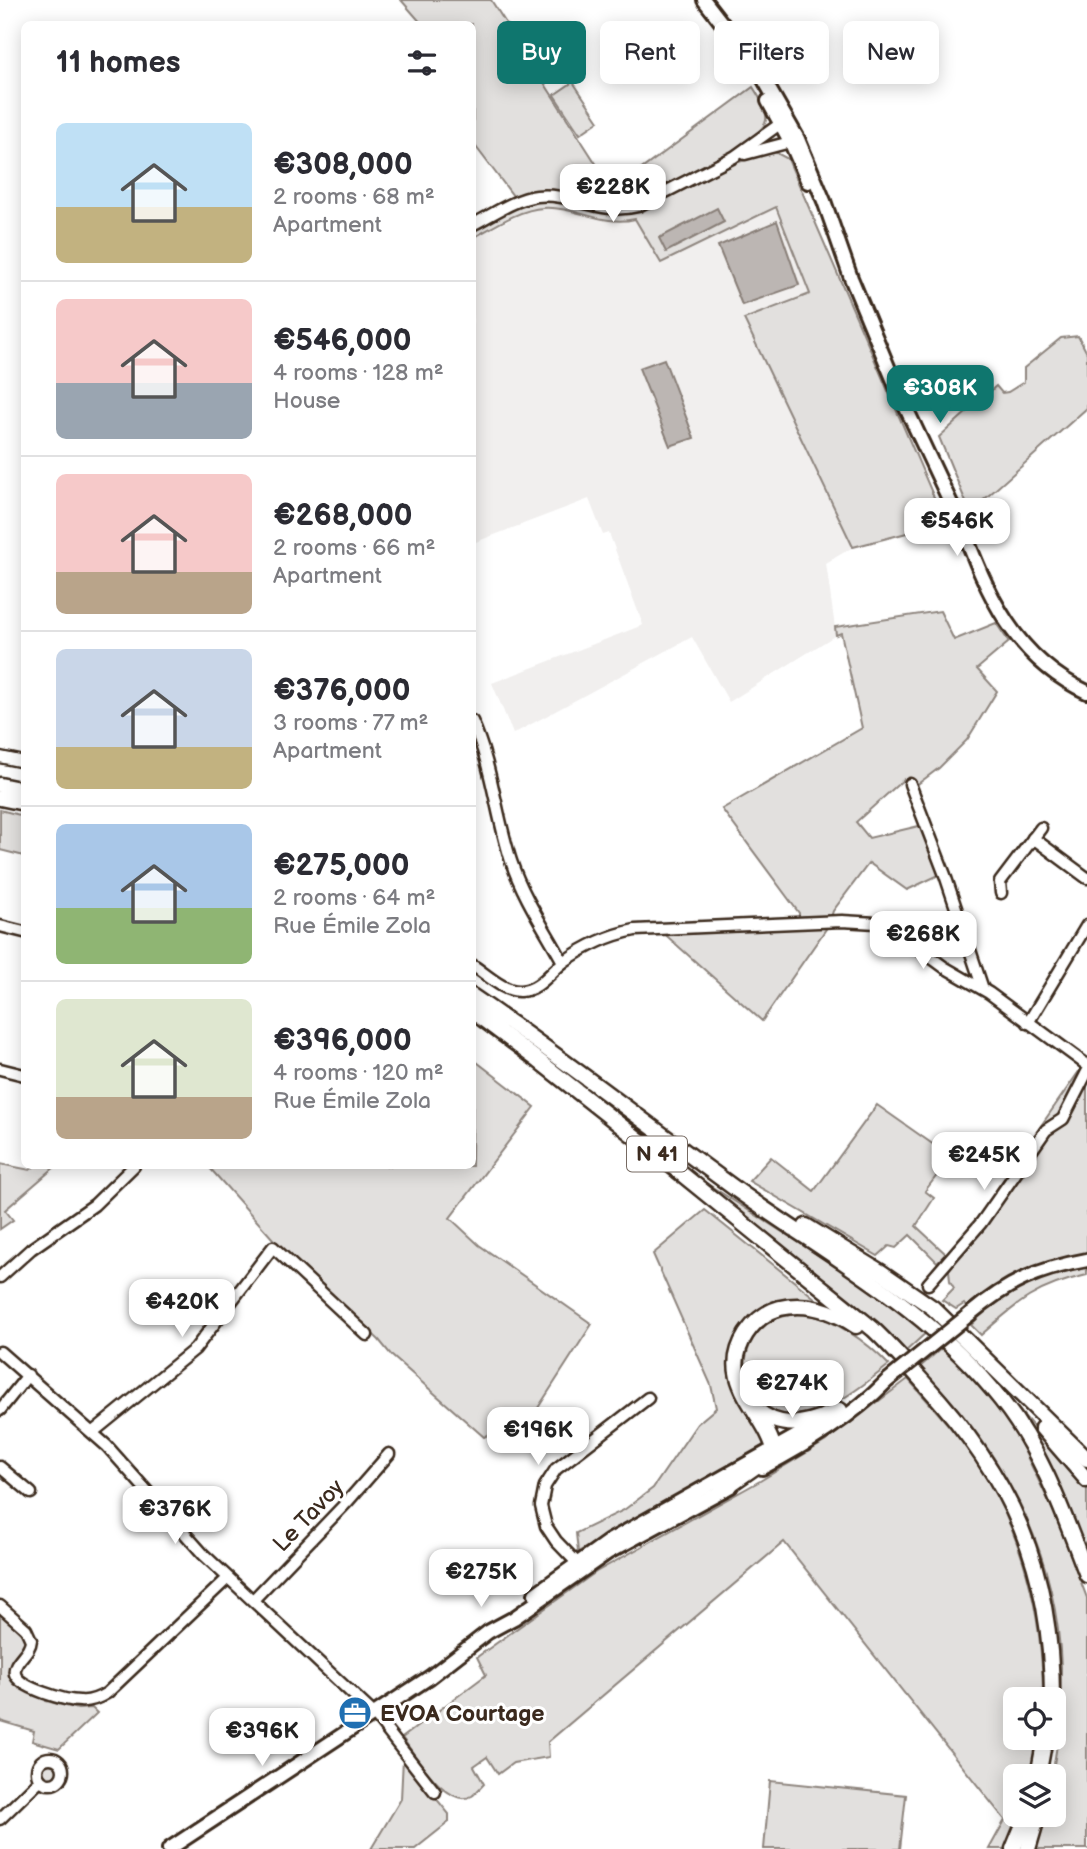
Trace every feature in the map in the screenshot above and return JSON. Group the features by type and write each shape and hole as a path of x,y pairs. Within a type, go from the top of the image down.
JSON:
{"highway":[{"path":"0,785 21,789"},
{"path":"0,798 21,802"},
{"name":"N 41","path":"476,999 738,1191 902,1302 939,1333 1002,1401 1029,1442 1087,1575"},
{"name":"N 41","path":"476,1014 667,1162 884,1340 973,1440 1013,1508 1031,1555 1044,1600 1051,1654 1051,1687"},
{"path":"686,1152 911,1292 942,1316 1087,1459"},
{"path":"717,1489 771,1458 775,1453 745,1396 737,1371 738,1349 758,1320 782,1308 814,1308 845,1318 915,1373"},
{"path":"1003,1377 1059,1449 1087,1480"},
{"path":"745,1396 764,1415 786,1422 806,1423 840,1410"},
{"path":"1013,1849 1022,1827"},
{"path":"1028,1849 1034,1827"}],"main road":[{"path":"704,0 794,141 898,391 1003,617 1024,646 1055,674 1087,692"},
{"path":"169,1849 411,1689 477,1630 581,1566 829,1428 865,1402 887,1381 998,1292 1026,1277 1087,1260"},
{"path":"775,1449 887,1381"}],"street":[{"path":"734,158 784,122"},
{"path":"476,223 515,203 538,196 565,198 605,209 638,206 734,158 794,141"},
{"path":"476,731 483,748 512,865 563,962"},
{"path":"0,757 21,761"},
{"path":"910,784 945,875 982,989"},
{"path":"1001,893 1000,882 1041,828"},
{"path":"1033,838 1087,878"},
{"path":"476,967 520,992 539,984 563,962 598,942 625,932 656,928 854,920 876,923 899,933 1087,1065"},
{"path":"1028,1023 1087,925"},
{"path":"0,926 21,931"},
{"path":"0,1069 21,1073"},
{"path":"928,1284 981,1223 1046,1130 1065,1117 1087,1072"},
{"path":"0,1277 31,1249 94,1205 131,1169"},
{"path":"93,1432 195,1349 273,1247 367,1335"},
{"path":"0,1352 113,1451 177,1527 374,1714 436,1792"},
{"path":"0,1410 28,1375"},
{"path":"581,1566 556,1541 546,1526 541,1506 545,1486 556,1469 648,1398"},
{"name":"Le Tavoy","path":"253,1600 389,1454"},
{"path":"0,1467 31,1493"},
{"path":"0,1606 26,1629 31,1640 28,1652 16,1666 18,1681 25,1686 73,1701 85,1701 107,1693 228,1578"},
{"path":"0,1819 40,1780"}],"shaded area":[{"path":"401,0 491,0 504,21 497,21 497,84 545,84 613,190 753,87 765,110 764,125 733,151 739,162 773,151 788,159 945,523 853,547 744,319 810,294 776,207 661,263 635,219 600,219 566,210 543,208 507,219 476,236 476,216 513,196 476,147 476,21 419,21"},
{"path":"574,84 599,121 580,134 554,95"},
{"path":"545,207 623,222 635,219 662,263 776,207 810,294 744,320 853,547 826,563 836,635 729,702 692,637 513,734 492,683 643,625 609,533 603,535 589,499 476,542 476,237 532,209"},
{"path":"717,208 724,222 666,252 659,238"},
{"path":"777,221 799,285 742,305 718,246"},
{"path":"1078,336 1087,353 1087,408 970,512 939,437 996,386 1002,393 1024,382 1024,368 1061,338"},
{"path":"664,359 694,438 670,446 639,368"},
{"path":"940,611 954,640 996,623 1009,642 977,669 997,691 967,740 939,768 915,786 904,779 856,822 869,838 923,825 941,874 907,890 869,863 833,911 828,926 762,1021 660,930 799,926 799,913 722,809 862,728 841,633 836,635 835,627"},
{"path":"0,810 21,815 21,855 0,850"},
{"path":"476,1061 535,1107 450,1218 479,1245 592,1324 536,1411 484,1437 392,1356 379,1340 281,1248 211,1169 476,1169"},
{"path":"1082,1067 1087,1072 1087,1275 1041,1290 1006,1313 981,1335 971,1325 976,1320 964,1304 956,1309 942,1300 954,1288 949,1270 1005,1197 996,1190"},
{"path":"877,1105 951,1157 925,1191 934,1198 916,1226 946,1254 937,1262 910,1235 896,1248 889,1246 878,1256 749,1181 771,1157 814,1191"},
{"path":"0,1164 30,1170 53,1169 5,1210 13,1220 0,1229"},
{"path":"692,1174 879,1294 929,1330 905,1352 856,1304"},
{"path":"705,1210 821,1303 777,1303 731,1353 766,1445 578,1552 576,1533 624,1510 653,1488 697,1424 716,1408 711,1385 653,1254"},
{"path":"806,1313 830,1321 851,1333 889,1365 855,1391 831,1405 804,1414 779,1417 757,1400 750,1390 745,1367 747,1355 756,1334 769,1322"},
{"path":"944,1346 1000,1410 1016,1434 1054,1512 1087,1598 1087,1849 1035,1849 1041,1827 1066,1827 1066,1764 1054,1764 1056,1750 1066,1750 1066,1687 1061,1687 1057,1624 1049,1582 1036,1542 999,1467 976,1432 920,1367"},
{"path":"908,1379 944,1419 976,1462 1006,1517 1018,1546 1034,1606 1043,1687 1003,1687 1003,1750 1037,1750 1034,1764 1003,1764 1003,1817 784,1542 548,1742 549,1757 513,1763 498,1774 487,1757 474,1766 484,1784 472,1796 463,1798 453,1795 433,1778 402,1738 486,1675 477,1657 596,1572 826,1441"},
{"path":"1019,1410 1087,1486 1087,1557 1043,1452"},
{"path":"0,1611 25,1638 26,1643 11,1672 16,1684 46,1697 46,1701 78,1709 92,1708 97,1713 59,1749 32,1741 34,1731 0,1721"},
{"path":"403,1758 449,1814 449,1822 415,1849 371,1849 401,1799"},
{"path":"46,1761 54,1761 60,1771 54,1781 46,1781 40,1775 40,1767"},
{"path":"770,1781 906,1795 900,1849 764,1849"},
{"path":"1003,1824 1003,1827 1015,1827 1005,1849 989,1849"}],"place":[{"name":"EVOA Courtage","path":"355,1713"}]}
